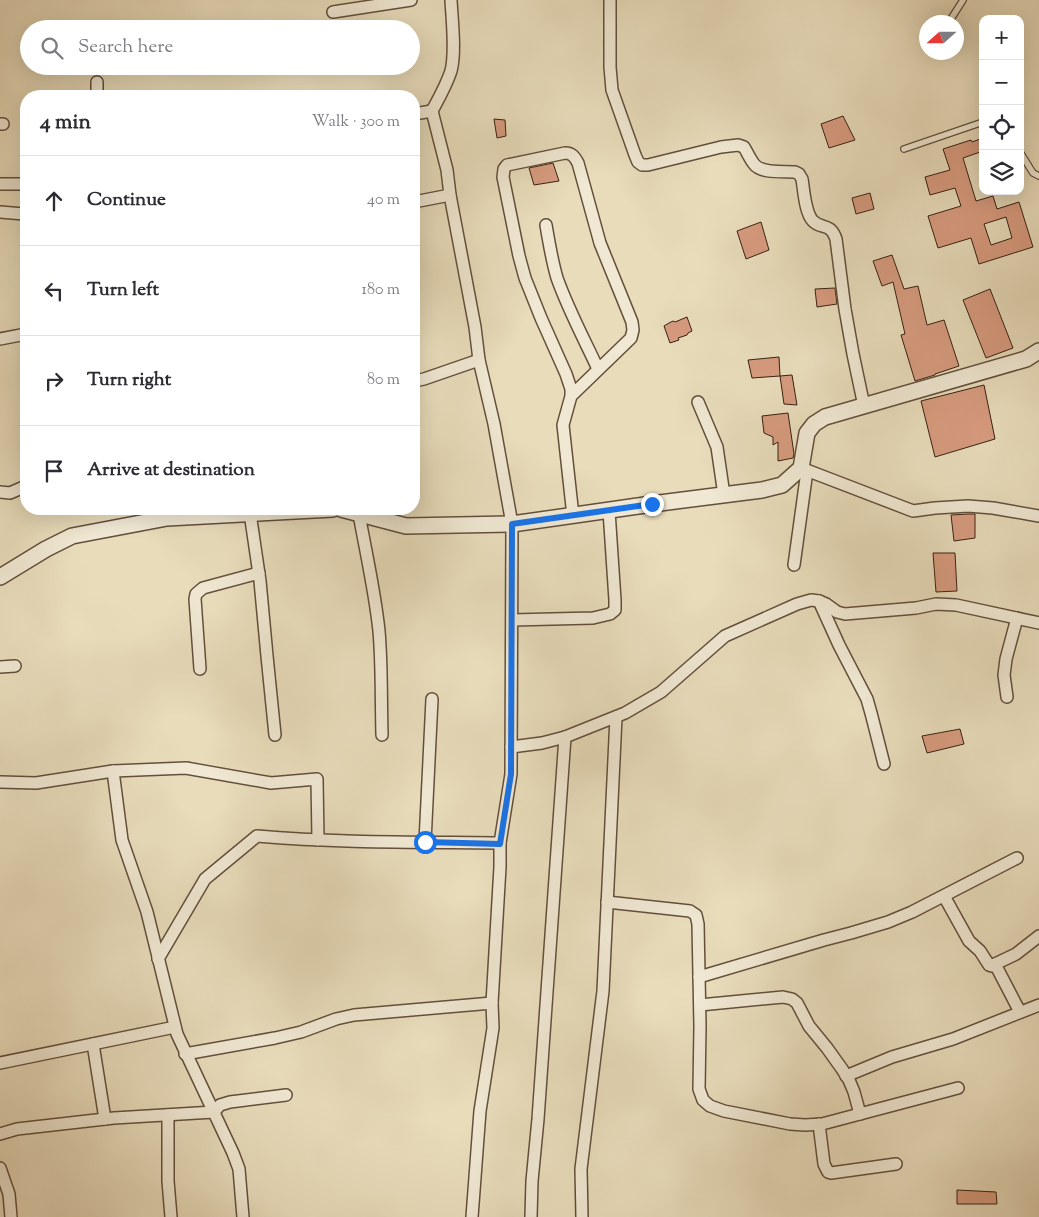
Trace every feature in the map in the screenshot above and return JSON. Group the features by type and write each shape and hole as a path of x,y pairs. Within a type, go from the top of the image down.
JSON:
{"street":[{"path":"333,12 411,0"},
{"path":"451,0 453,42 451,69 446,84 432,111 447,170 475,327 479,360 494,424 512,524 511,774 500,844 492,1028 480,1111 472,1217"},
{"path":"610,0 612,90 638,162 642,165 654,164 721,147 738,145 744,147 754,165 758,168 800,174 809,216 816,224 829,227 836,239 851,345 864,406"},
{"path":"97,82 97,90"},
{"path":"420,113 432,111"},
{"path":"571,396 631,338 634,330 600,243 578,163 576,158 570,153 565,153 507,165 503,177 525,278 571,389 564,425 573,516"},
{"path":"0,184 20,184"},
{"path":"420,201 450,195"},
{"path":"0,212 20,214"},
{"path":"546,225 552,258 560,285 598,369"},
{"path":"0,339 20,335"},
{"path":"794,565 807,433 814,424 825,417 1026,359 1039,351"},
{"path":"420,380 479,360"},
{"path":"698,402 716,447 724,495"},
{"path":"363,515 406,526 512,524 762,490 782,485 804,469"},
{"path":"804,469 913,511 968,506 993,508 1039,516"},
{"path":"0,492 10,493 20,489"},
{"path":"512,620 593,618 610,614 615,610 609,510"},
{"path":"0,577 46,549 72,536 167,518 217,515"},
{"path":"250,515 259,573 275,735"},
{"path":"359,515 379,632 382,735"},
{"path":"200,669 196,594 203,588 259,573"},
{"path":"511,747 542,743 565,737 625,713 660,692 725,636 797,604 811,600 818,600 837,612 844,614 916,608 936,604 956,605 1039,623"},
{"path":"818,600 872,713 884,764"},
{"path":"1007,697 1004,675 1006,659 1017,618"},
{"path":"0,667 15,666"},
{"path":"425,842 432,699"},
{"path":"582,1217 581,1169 603,991 616,717"},
{"path":"531,1217 532,1181 539,1110 565,737"},
{"path":"0,782 36,783 113,771 186,768 270,783 317,779 318,840"},
{"path":"113,771 122,840 147,912 175,1027 185,1054 214,1112 239,1169 243,1217"},
{"path":"158,960 206,878 257,836 318,840 500,844"},
{"path":"699,977 888,922 912,912 1017,858"},
{"path":"944,896 969,941 978,949 989,965 992,966 1016,954 1039,936"},
{"path":"607,902 690,911 696,914 698,924 700,1005 700,1090 702,1100 710,1106 724,1111 790,1124 819,1124 958,1088"},
{"path":"995,964 1020,1012"},
{"path":"700,1005 783,997 792,999 797,1003 809,1026 846,1076 854,1092 860,1114"},
{"path":"185,1054 301,1032 336,1019 354,1015 492,1003"},
{"path":"846,1076 892,1057 953,1039 1039,1004"},
{"path":"0,1063 175,1027"},
{"path":"93,1044 105,1119"},
{"path":"0,1134 17,1129 105,1119 214,1112 220,1105 230,1102 286,1095"},
{"path":"168,1115 168,1180 171,1217"},
{"path":"819,1124 824,1164 828,1172 896,1164"},
{"path":"0,1168 9,1194 11,1217"}],"lane":[{"path":"953,15 963,0"},
{"path":"904,149 979,123"},
{"path":"1024,158 1033,173 1039,176"}],"building":[{"path":"843,116 855,140 829,148 821,124"},
{"path":"494,119 505,120 506,136 497,138"},
{"path":"979,139 979,152 963,158 976,201 993,196 997,209 1019,202 1033,247 979,264 971,238 938,248 928,216 961,206 955,188 930,195 925,177 950,170 943,149 971,140 972,142","holes":["1006,217 1012,238 991,245 984,224"]},
{"path":"553,163 559,181 534,185 529,168"},
{"path":"870,193 874,209 856,214 852,198"},
{"path":"761,222 769,250 746,259 737,231"},
{"path":"892,255 904,289 918,286 927,325 944,320 959,366 915,381 901,335 905,334 893,282 882,286 873,261"},
{"path":"835,288 837,304 817,307 815,289"},
{"path":"990,289 1013,348 986,358 963,300"},
{"path":"687,317 692,331 678,338 679,340 670,343 664,326"},
{"path":"779,357 780,376 752,378 748,360"},
{"path":"792,375 797,405 784,404 780,376"},
{"path":"984,385 995,439 935,457 921,401"},
{"path":"788,413 794,454 793,458 778,461 778,442 773,445 773,437 764,433 762,416"},
{"path":"975,514 975,538 954,541 951,515"},
{"path":"933,553 955,553 957,591 936,592"},
{"path":"960,729 964,744 927,753 922,736"},
{"path":"957,1190 996,1192 997,1204 957,1204"}],"route":[{"path":"425,842 500,844 511,774 512,524 652,504"}]}
